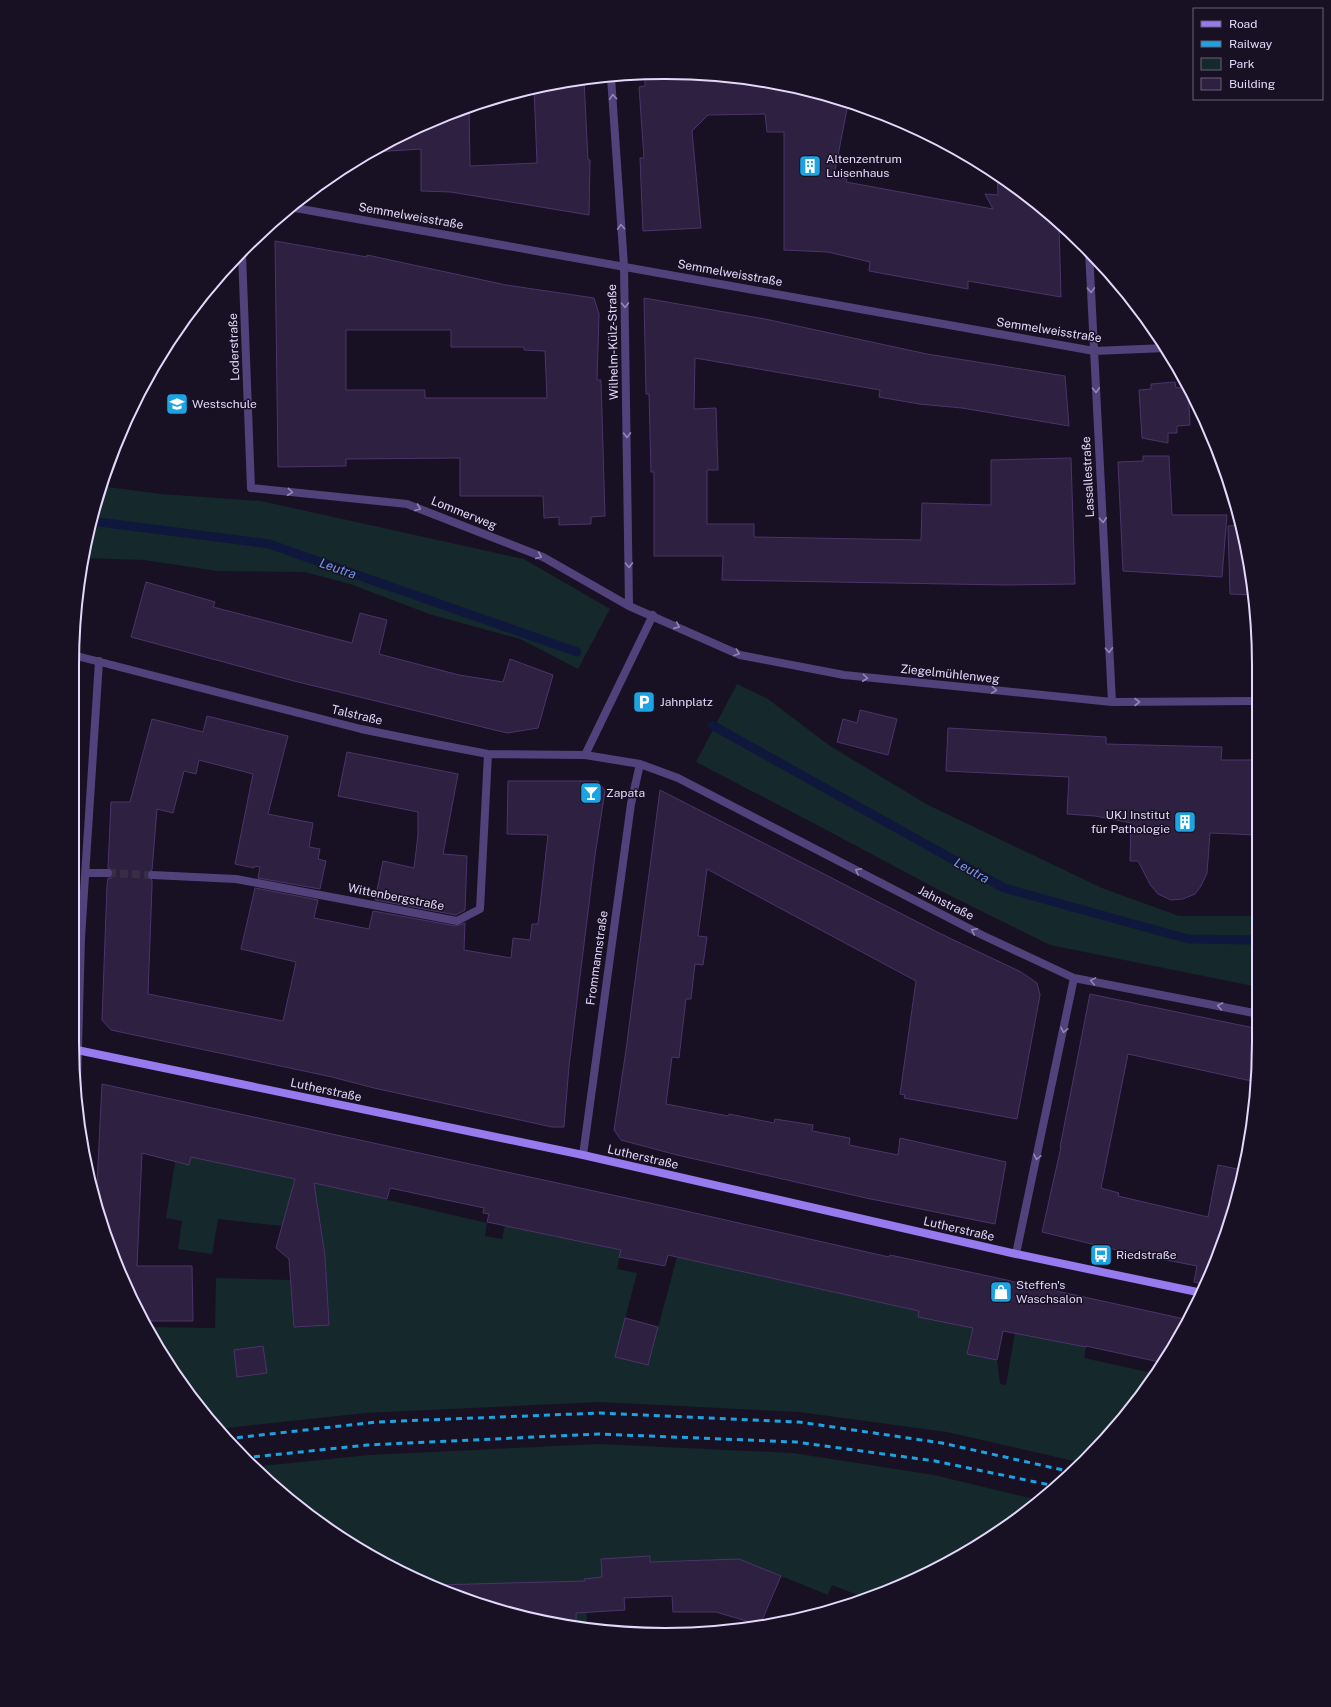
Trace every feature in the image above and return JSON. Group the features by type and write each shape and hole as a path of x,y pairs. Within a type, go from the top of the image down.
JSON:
{"street":[{"name":"Wilhelm-Külz-Straße","path":"611,82 624,266 629,606"},
{"name":"Semmelweisstraße","path":"298,208 1094,351 1158,348"},
{"name":"Loderstraße","path":"242,260 251,488"},
{"name":"Lassallestraße","path":"1090,261 1112,702"},
{"name":"Lommerweg","path":"251,488 407,504 543,557 629,606 653,615"},
{"name":"Ziegelmühlenweg","path":"653,615 740,655 844,676 1112,702 1252,701"},
{"path":"585,755 653,615"},
{"name":"Talstraße","path":"79,656 361,729 488,754 585,755 640,764"},
{"path":"79,932 86,873 98,661"},
{"name":"Wittenbergstraße","path":"152,875 236,879 457,921 480,909 488,754"},
{"name":"Jahnstraße","path":"640,764 678,778 982,935 1074,978 1252,1013"},
{"name":"Frommannstraße","path":"582,1155 631,804 640,764"},
{"path":"86,873 108,873"},
{"path":"1016,1254 1074,978"},
{"name":"Lutherstraße","path":"79,1050 582,1155 1016,1254 1196,1292"}],"green space":[{"path":"107,487 161,494 261,501 524,559 610,609 578,669 520,639 432,615 350,584 305,572 217,571 144,560 89,558"},
{"path":"737,684 768,699 830,746 928,805 1102,888 1179,916 1252,916 1252,986 1050,945 937,889 696,762"},
{"path":"191,1157 333,1187 487,1223 485,1236 502,1239 505,1225 621,1250 617,1269 637,1273 615,1357 648,1365 677,1257 919,1311 918,1317 973,1328 967,1354 997,1360 1000,1384 1006,1385 1015,1332 1086,1347 1084,1358 1149,1372 1131,1399 1074,1461 947,1432 799,1412 600,1402 365,1413 225,1428 200,1399 154,1327 215,1328 216,1278 291,1280 294,1327 329,1325 325,1256 320,1220 290,1199 282,1226 218,1219 212,1254 178,1249 182,1221 166,1218 175,1162 188,1165"},
{"path":"599,1444 793,1453 934,1475 1033,1499 991,1529 925,1568 858,1595 832,1585 828,1595 739,1559 672,1561 651,1577 650,1556 601,1559 602,1577 585,1579 587,1622 584,1622 551,1617 477,1597 406,1568 372,1549 308,1507 262,1466 369,1455"}],"building":[{"path":"666,79 704,80 742,84 780,90 847,108 834,176 847,179 846,182 993,209 985,194 998,195 997,182 1023,200 1059,232 1061,297 968,281 968,289 869,271 870,262 828,252 784,250 784,132 767,132 765,114 708,115 692,131 701,228 643,231 640,158 644,158 639,87 645,86 645,80"},
{"path":"584,85 588,160 590,160 589,215 451,192 421,191 421,149 384,151 406,139 469,113 470,166 537,163 534,94"},
{"path":"275,241 367,257 367,255 506,285 594,298 599,314 597,380 601,380 605,516 591,517 591,524 559,525 559,517 544,518 543,496 460,496 460,458 346,459 346,466 278,467","holes":["346,330 451,330 451,347 524,347 524,350 545,351 547,398 425,398 425,390 346,390"]},
{"path":"644,298 765,319 927,354 1065,376 1069,426 962,408 919,404 879,397 880,390 695,358 694,409 716,408 718,470 707,470 707,524 754,524 754,537 921,540 922,503 991,505 991,460 1071,458 1075,584 1006,585 722,580 723,556 654,556 654,472 651,472 649,394 646,394"},
{"path":"1175,382 1176,388 1182,388 1189,400 1190,425 1177,426 1177,433 1168,433 1168,443 1142,438 1139,390 1151,389 1151,384"},
{"path":"1143,456 1169,456 1172,515 1227,515 1222,577 1123,571 1118,462 1143,461"},
{"path":"1235,525 1241,551 1248,595 1230,594 1228,526"},
{"path":"146,582 215,602 213,607 352,643 360,613 387,620 379,654 459,675 503,682 510,659 553,675 538,728 507,733 294,681 131,637"},
{"path":"860,710 897,719 888,755 837,742 843,719 857,723"},
{"path":"207,716 288,736 268,814 313,823 309,847 320,849 318,859 326,861 320,889 258,878 260,867 255,866 254,868 235,864 253,774 199,760 196,774 184,771 173,813 157,809 152,870 148,872 147,875 152,880 148,994 283,1021 296,962 241,949 255,888 318,900 314,918 369,929 373,911 456,926 465,923 464,950 511,958 513,938 530,940 532,924 538,924 548,835 507,834 508,781 598,781 605,791 595,855 569,1066 564,1127 552,1127 374,1088 332,1077 111,1030 102,1020 107,885 108,878 111,878 113,873 113,870 108,868 111,802 130,802 152,719 203,732"},
{"path":"948,728 1106,737 1106,744 1222,747 1221,760 1252,760 1252,835 1210,833 1207,873 1201,886 1195,894 1183,899 1171,900 1158,894 1151,886 1138,861 1130,861 1131,823 1095,816 1067,814 1069,777 946,771"},
{"path":"347,752 458,774 443,854 467,856 465,910 456,915 375,900 383,861 414,868 418,835 418,812 338,796"},
{"path":"660,790 939,933 1021,972 1037,983 1040,995 1017,1119 904,1098 905,1095 900,1094 916,981 707,869 698,936 707,937 703,965 695,964 691,999 686,999 679,1058 672,1057 666,1104 774,1123 775,1119 813,1125 812,1131 850,1138 849,1145 898,1155 900,1138 1006,1162 995,1224 866,1198 677,1155 621,1140 614,1130"},
{"path":"1090,994 1252,1028 1251,1081 1128,1054 1101,1188 1119,1193 1118,1196 1208,1217 1218,1165 1238,1169 1221,1230 1200,1283 1194,1282 1197,1266 1121,1251 1042,1232"},
{"path":"102,1084 677,1209 889,1257 890,1255 1007,1280 1042,1290 1043,1288 1182,1319 1157,1361 1086,1346 1003,1331 997,1360 967,1354 973,1328 918,1317 919,1311 668,1255 665,1266 619,1257 621,1250 487,1222 489,1214 483,1213 484,1208 390,1188 387,1199 314,1183 325,1256 329,1325 294,1327 289,1259 276,1248 295,1179 191,1157 189,1165 142,1153 137,1266 192,1266 193,1321 150,1321 139,1301 124,1266 110,1230 97,1185"},
{"path":"625,1318 658,1327 648,1365 615,1357"},
{"path":"263,1346 267,1373 237,1377 234,1350"},
{"path":"650,1556 650,1562 739,1559 781,1576 762,1620 749,1622 716,1612 673,1612 672,1596 624,1598 625,1610 576,1613 576,1621 551,1617 514,1608 477,1597 445,1585 585,1581 584,1579 602,1577 601,1559"}],"waterway":[{"name":"Leutra","path":"97,522 269,544 577,652"},
{"name":"Leutra","path":"712,725 1004,888 1188,939 1252,940"}],"tunnel":[{"path":"108,873 152,875"}],"railway":[{"path":"234,1438 376,1422 600,1413 799,1422 942,1443 1065,1470"},
{"path":"252,1457 367,1445 599,1434 796,1442 935,1461 1049,1485"}],"place":[{"name":"Altenzentrum Luisenhaus","path":"810,166"},
{"name":"Westschule","path":"177,404"},
{"name":"Jahnplatz","path":"644,702"},
{"name":"Zapata","path":"591,793"},
{"name":"UKJ Institut für Pathologie","path":"1185,822"},
{"name":"Riedstraße","path":"1101,1255"},
{"name":"Steffen's Waschsalon","path":"1001,1292"}]}
